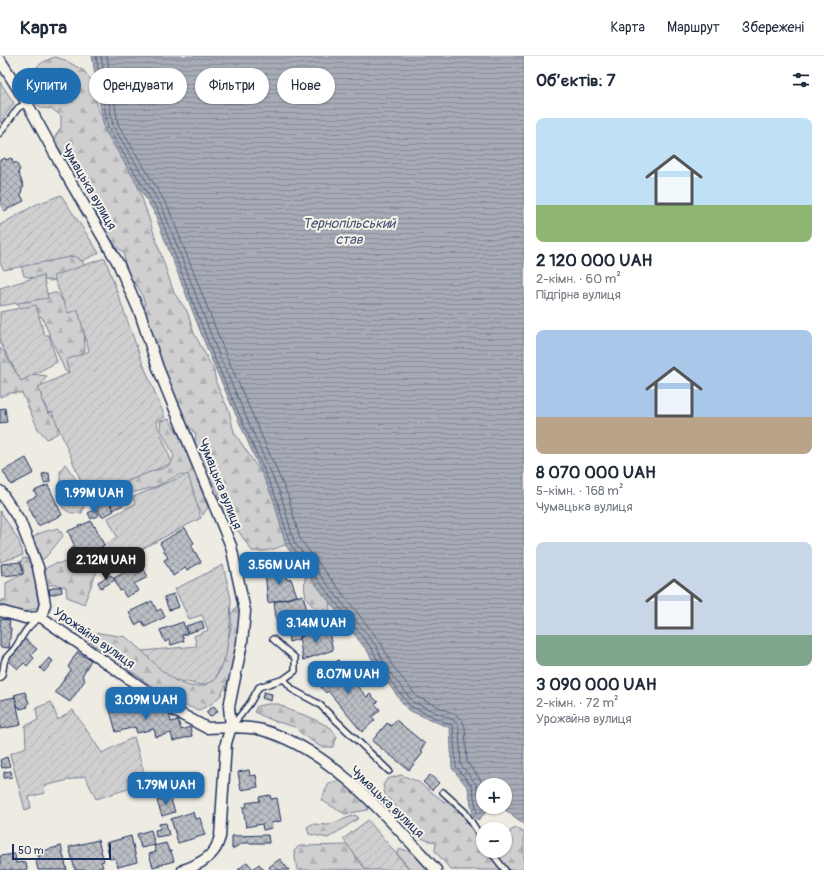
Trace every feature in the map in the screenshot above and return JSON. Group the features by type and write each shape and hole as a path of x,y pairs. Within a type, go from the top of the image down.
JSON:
{"street":[{"name":"Чумацька вулиця","path":"0,60 12,79"},
{"name":"Чумацька вулиця","path":"28,104 67,176 118,263 140,313 158,368 231,546 246,612 242,643 230,707 231,727 261,729 285,739 312,754 351,782 388,818 436,870"},
{"path":"0,491 20,521 38,567 45,604 41,617"},
{"name":"Урожайна вулиця","path":"0,611 25,618 41,617 175,711 207,728 231,727"},
{"path":"183,870 188,869 209,857 217,848 220,837 226,743 231,727"}],"lane":[{"path":"0,133 18,108 25,104"},
{"path":"0,678 3,675 6,658 15,648 22,635 30,625 41,617"},
{"path":"231,727 250,703 259,687 284,679 295,671 295,658 273,639"},
{"path":"284,679 293,690 319,704 389,771"},
{"path":"443,792 465,812 476,829"},
{"path":"496,858 505,870"}],"green space":[{"path":"55,57 65,60 79,68 35,68 47,60"},
{"path":"81,69 89,77 89,104 97,104 99,112 116,131 140,192 174,293 187,311 194,333 214,371 216,383 229,411 234,432 259,470 273,486 289,535 285,545 268,550 252,551 239,532 229,526 224,516 218,492 212,481 196,465 193,454 196,434 179,418 142,327 145,304 141,292 135,283 126,276 124,253 117,247 105,230 92,200 86,181 76,175 58,148 55,137 61,127 61,116 52,109 41,108 37,104 81,104"},
{"path":"0,82 13,104 0,123"},
{"path":"61,195 99,253 82,261 75,256 4,270 0,263 0,225 35,205"},
{"path":"75,256 82,261 87,268 76,276 50,281 24,276 21,265"},
{"path":"105,258 141,359 165,417 156,421 172,463 125,482 126,489 91,505 52,412 48,413 38,387 69,373 66,360 89,351 78,310 68,313 53,276"},
{"path":"43,275 48,298 0,306 0,288"},
{"path":"57,293 65,304 78,310 84,323 85,350 70,373 65,371 42,317 25,312 16,302 43,294"},
{"path":"36,305 44,335 49,335 57,362 21,381 0,342 0,312"},
{"path":"0,348 5,353 11,365 19,375 33,374 47,376 40,387 42,401 48,413 57,419 58,433 47,439 38,429 22,393 9,393 0,397"},
{"path":"169,419 184,444 208,507 203,515 193,498 189,480 181,474 155,487 127,494 126,483 143,473 165,468 172,461 174,456 161,430 160,421"},
{"path":"65,464 87,495 82,513 68,512 63,508 59,501 61,492 60,472"},
{"path":"188,474 201,518 109,566 101,547 117,537 108,518 135,504 133,497"},
{"path":"0,511 19,541 23,555 0,562"},
{"path":"59,528 63,536 45,558 36,561 31,540 40,533"},
{"path":"23,558 32,559 39,607 21,613 0,606 0,601 6,599 6,583 23,574 24,571 21,562"},
{"path":"73,561 81,567 98,568 84,604 67,597 66,587 48,585 43,577 46,568 54,564"},
{"path":"223,565 231,599 230,624 226,655 214,681 202,685 175,680 161,670 142,651 197,646 194,636 208,630 202,615 189,619 175,589"},
{"path":"318,571 329,589 330,616 313,606 309,602 305,592 305,578"},
{"path":"239,603 242,616 238,657 221,695 211,704 199,710 186,706 162,694 119,662 110,653 92,645 85,633 99,633 126,637 177,682 190,686 203,686 215,679 222,667 231,628 231,614"},
{"path":"51,702 58,720 73,710 102,753 134,737 147,783 96,799 85,776 44,786 45,793 29,797 31,808 25,810 10,754 26,747 25,726 38,720 36,708"},
{"path":"279,704 289,710 310,717 331,728 337,737 333,747 321,747 303,735 295,727 274,721 254,712 257,706"},
{"path":"401,775 417,781 473,823 476,828 476,858 512,858 512,830 517,828 524,831 524,870 451,870 435,851 436,842 421,838 411,830 395,804 387,797 383,785 387,779"},
{"path":"341,780 370,806 367,810 345,814 321,800 329,783"},
{"path":"355,815 359,818 328,838 309,834 307,827 312,824 328,825"},
{"path":"368,820 410,870 366,870 343,839"},
{"path":"350,845 356,858 374,862 371,870 297,870 294,851 299,846"},
{"path":"402,849 419,855 431,870 411,870 397,854 399,850"}],"water":[{"name":"Тернопільський став","path":"92,56 524,56 524,824 511,814 512,814 512,778 476,778 476,814 484,814 478,820 473,815 468,788 452,768 450,728 408,710 380,673 368,652 286,546 274,501 210,356 154,212 104,129 100,104 187,104 187,68 94,68"}],"building":[{"path":"5,158 6,160 11,158 14,164 16,162 20,170 18,172 24,187 22,188 21,195 24,201 4,211 0,203 0,160"},
{"path":"5,408 7,422 0,423 0,409"},
{"path":"26,458 34,473 11,485 3,471"},
{"path":"49,473 50,482 44,483 42,474"},
{"path":"48,485 62,515 38,526 26,501 37,496 34,491"},
{"path":"122,495 127,503 113,510 109,501"},
{"path":"109,501 114,511 102,517 97,507"},
{"path":"96,509 99,515 91,519 88,513"},
{"path":"91,521 104,545 101,547 102,549 75,561 70,549 75,547 68,531"},
{"path":"185,528 194,543 191,545 201,562 187,570 185,568 173,576 164,560 168,558 160,543"},
{"path":"21,562 23,574 2,576 1,564"},
{"path":"141,564 148,577 134,584 138,591 126,597 122,590 120,591 114,578"},
{"path":"276,570 277,572 284,570 287,580 291,579 297,596 268,603 265,572"},
{"path":"111,575 115,580 101,588 98,582"},
{"path":"61,586 62,592 50,595 49,589"},
{"path":"174,594 179,607 169,610 164,597"},
{"path":"303,595 308,614 287,620 287,623 277,626 274,602"},
{"path":"152,601 157,611 161,609 165,617 145,627 142,621 135,625 129,612"},
{"path":"317,612 321,631 299,637 299,639 289,642 287,620"},
{"path":"0,619 10,620 9,628 11,628 9,648 0,647"},
{"path":"202,621 204,628 188,633 186,626"},
{"path":"183,622 187,634 182,635 184,641 171,645 169,640 165,642 160,630"},
{"path":"328,629 333,650 303,660 299,637"},
{"path":"25,639 37,649 31,655 34,658 27,666 24,663 18,669 7,659"},
{"path":"77,652 91,660 82,676 85,680 70,702 55,692 71,670 68,667"},
{"path":"49,658 53,661 44,672 40,668"},
{"path":"338,660 351,674 348,676 367,697 370,694 378,702 375,704 380,710 372,717 375,720 362,732 328,691 326,693 314,679 326,668 324,666 329,661 333,665"},
{"path":"25,692 29,703 27,704 28,707 20,709 14,695"},
{"path":"264,692 272,694 271,701 262,698"},
{"path":"15,697 21,725 0,729 0,700"},
{"path":"132,700 134,708 148,704 151,713 168,709 171,722 178,720 181,730 190,727 192,736 173,741 171,733 156,737 154,729 137,733 135,727 116,732 109,706"},
{"path":"214,706 218,711 210,717 206,712"},
{"path":"396,720 425,744 420,751 423,753 409,770 372,741 387,723 391,726"},
{"path":"7,757 10,766 2,768 0,760"},
{"path":"249,770 250,776 256,775 258,787 241,790 238,772"},
{"path":"11,771 12,777 4,778 4,772"},
{"path":"430,775 439,783 432,790 423,782"},
{"path":"270,795 271,799 277,798 281,821 271,823 272,828 263,830 262,824 246,827 243,807 247,807 246,803 260,801 259,797"},
{"path":"170,797 175,812 162,816 157,801"},
{"path":"193,812 195,819 200,818 205,835 178,843 171,819"},
{"path":"166,823 169,835 156,837 155,830 160,829 159,824"},
{"path":"151,830 155,845 141,848 137,834"},
{"path":"268,835 269,843 243,843 232,849 232,836"},
{"path":"131,836 137,862 118,867 115,858 110,859 106,843"},
{"path":"98,840 104,861 101,862 103,867 90,870 75,870 69,847"},
{"path":"166,843 169,851 171,851 174,861 153,867 149,854 156,852 154,846"},
{"path":"61,846 67,870 38,870 36,861 40,860 38,855 40,855 39,852"},
{"path":"15,854 16,863 26,862 27,870 0,870 0,856"},
{"path":"280,859 289,870 271,870 269,867"},
{"path":"247,862 253,869 259,864 264,870 238,870"}]}
